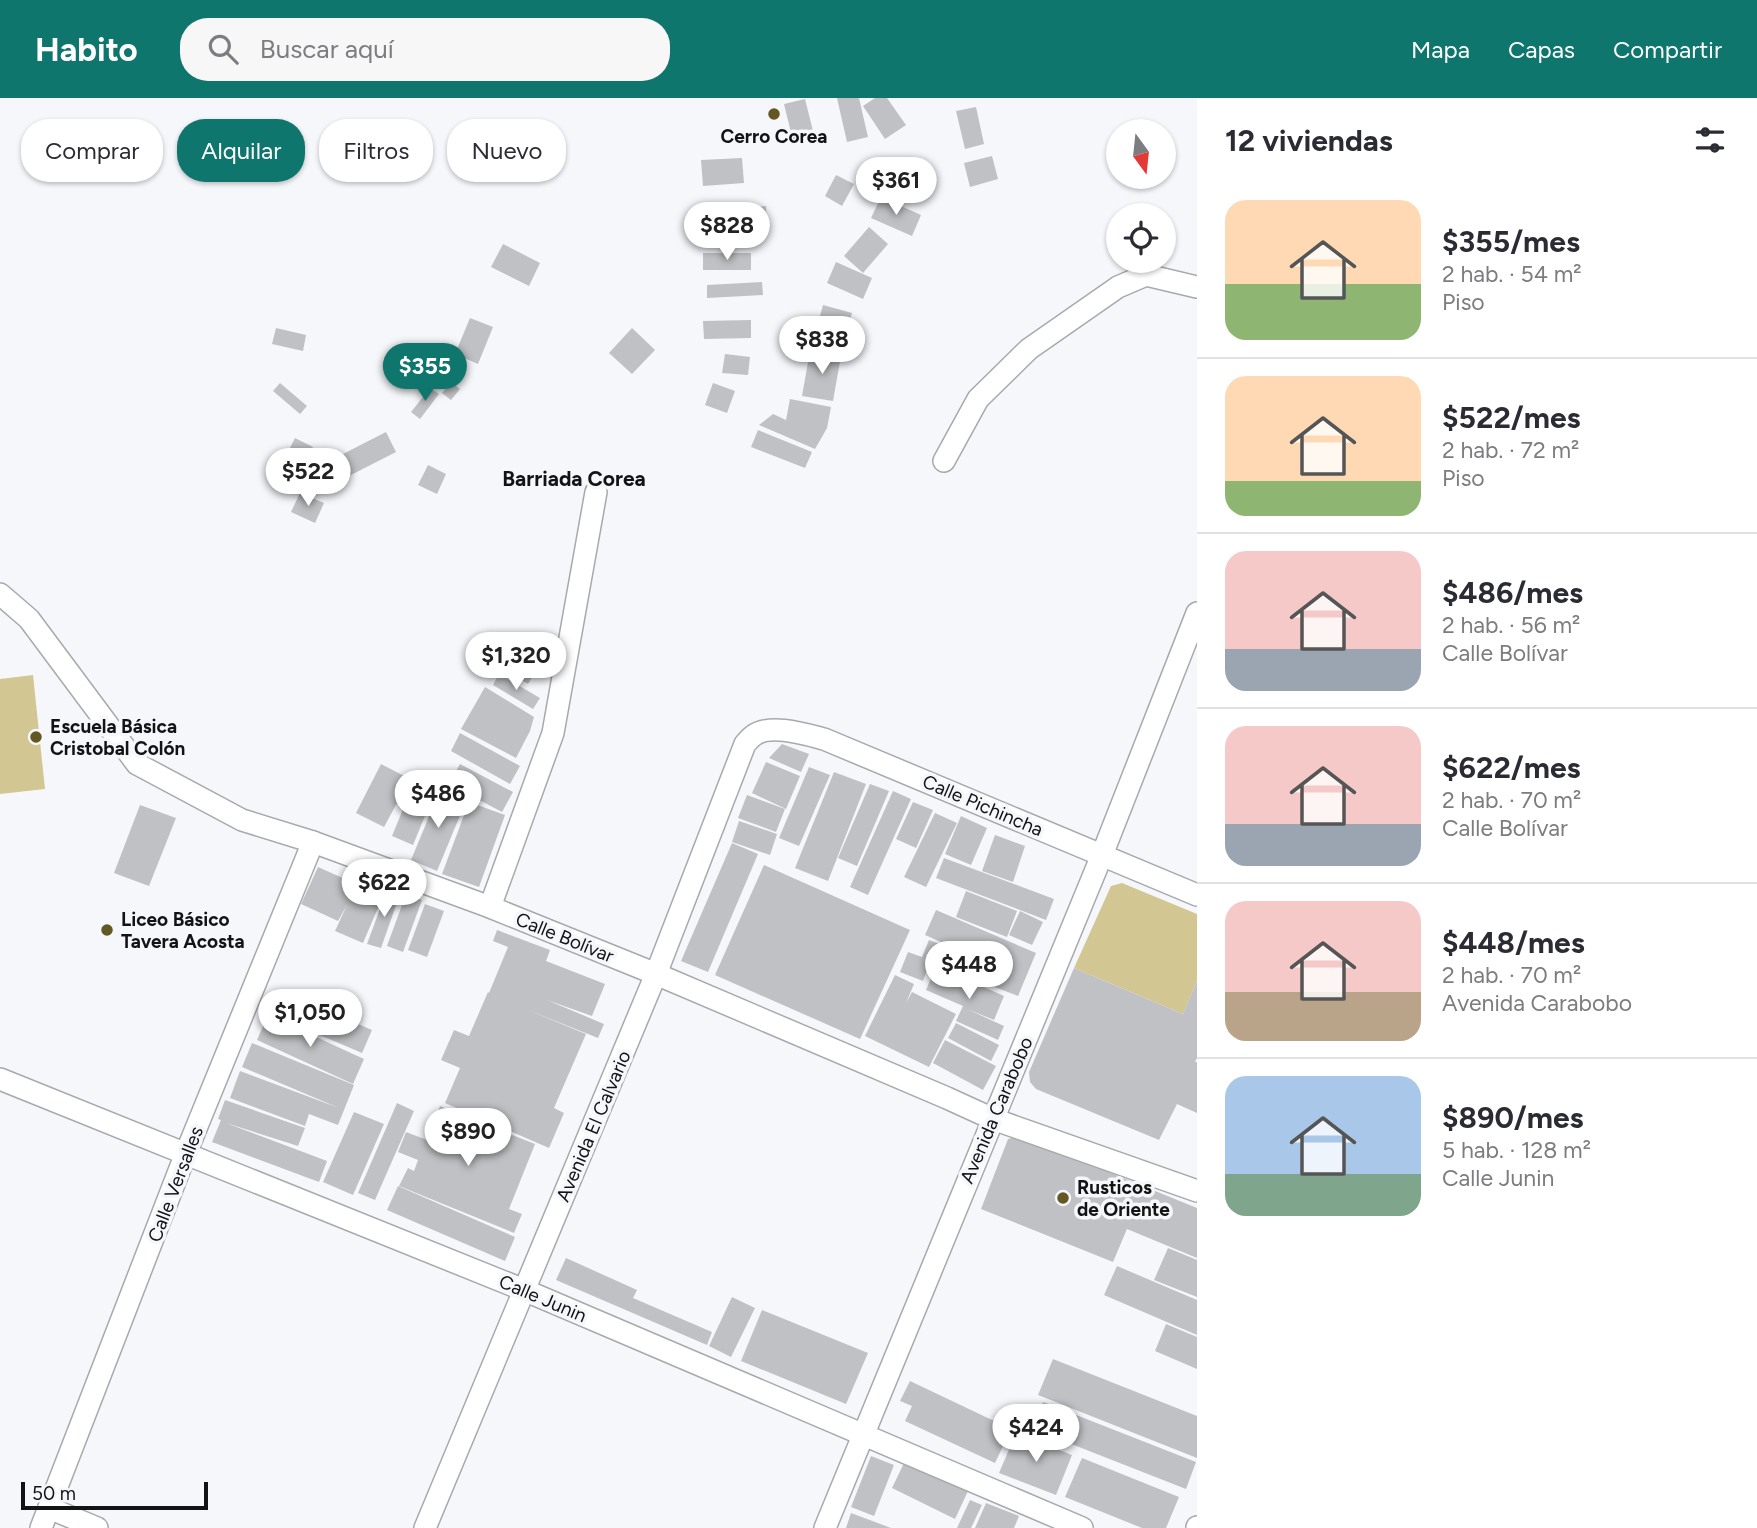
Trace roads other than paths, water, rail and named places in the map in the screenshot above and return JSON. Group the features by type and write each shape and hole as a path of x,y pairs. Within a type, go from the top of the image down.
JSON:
{"street":[{"path":"944,461 978,398 1029,349 1118,287 1146,275 1197,287"},
{"path":"490,907 553,733 596,492"},
{"name":"Calle Bolívar","path":"0,594 29,619 137,764 242,820 313,842 490,907 656,974 993,1119 1197,1191"},
{"name":"Avenida Carabobo","path":"825,1528 1102,855 1197,613"},
{"name":"Calle Pichincha","path":"765,730 787,731 824,739 1197,895"},
{"name":"Avenida El Calvario","path":"425,1528 656,974 745,744 753,735 765,730"},
{"name":"Calle Versalles","path":"45,1518 186,1153 313,842"},
{"name":"Calle Junin","path":"0,1079 524,1290 1082,1528"},
{"path":"45,1518 97,1528"}],"place":[{"name":"Cerro Corea","path":"774,114"},
{"name":"Escuela Básica Cristobal Colón","path":"36,737"},
{"name":"Liceo Básico Tavera Acosta","path":"107,930"},
{"name":"Rusticos de Oriente","path":"1063,1198"}],"district":[{"name":"Barriada Corea","path":"574,479"}]}
